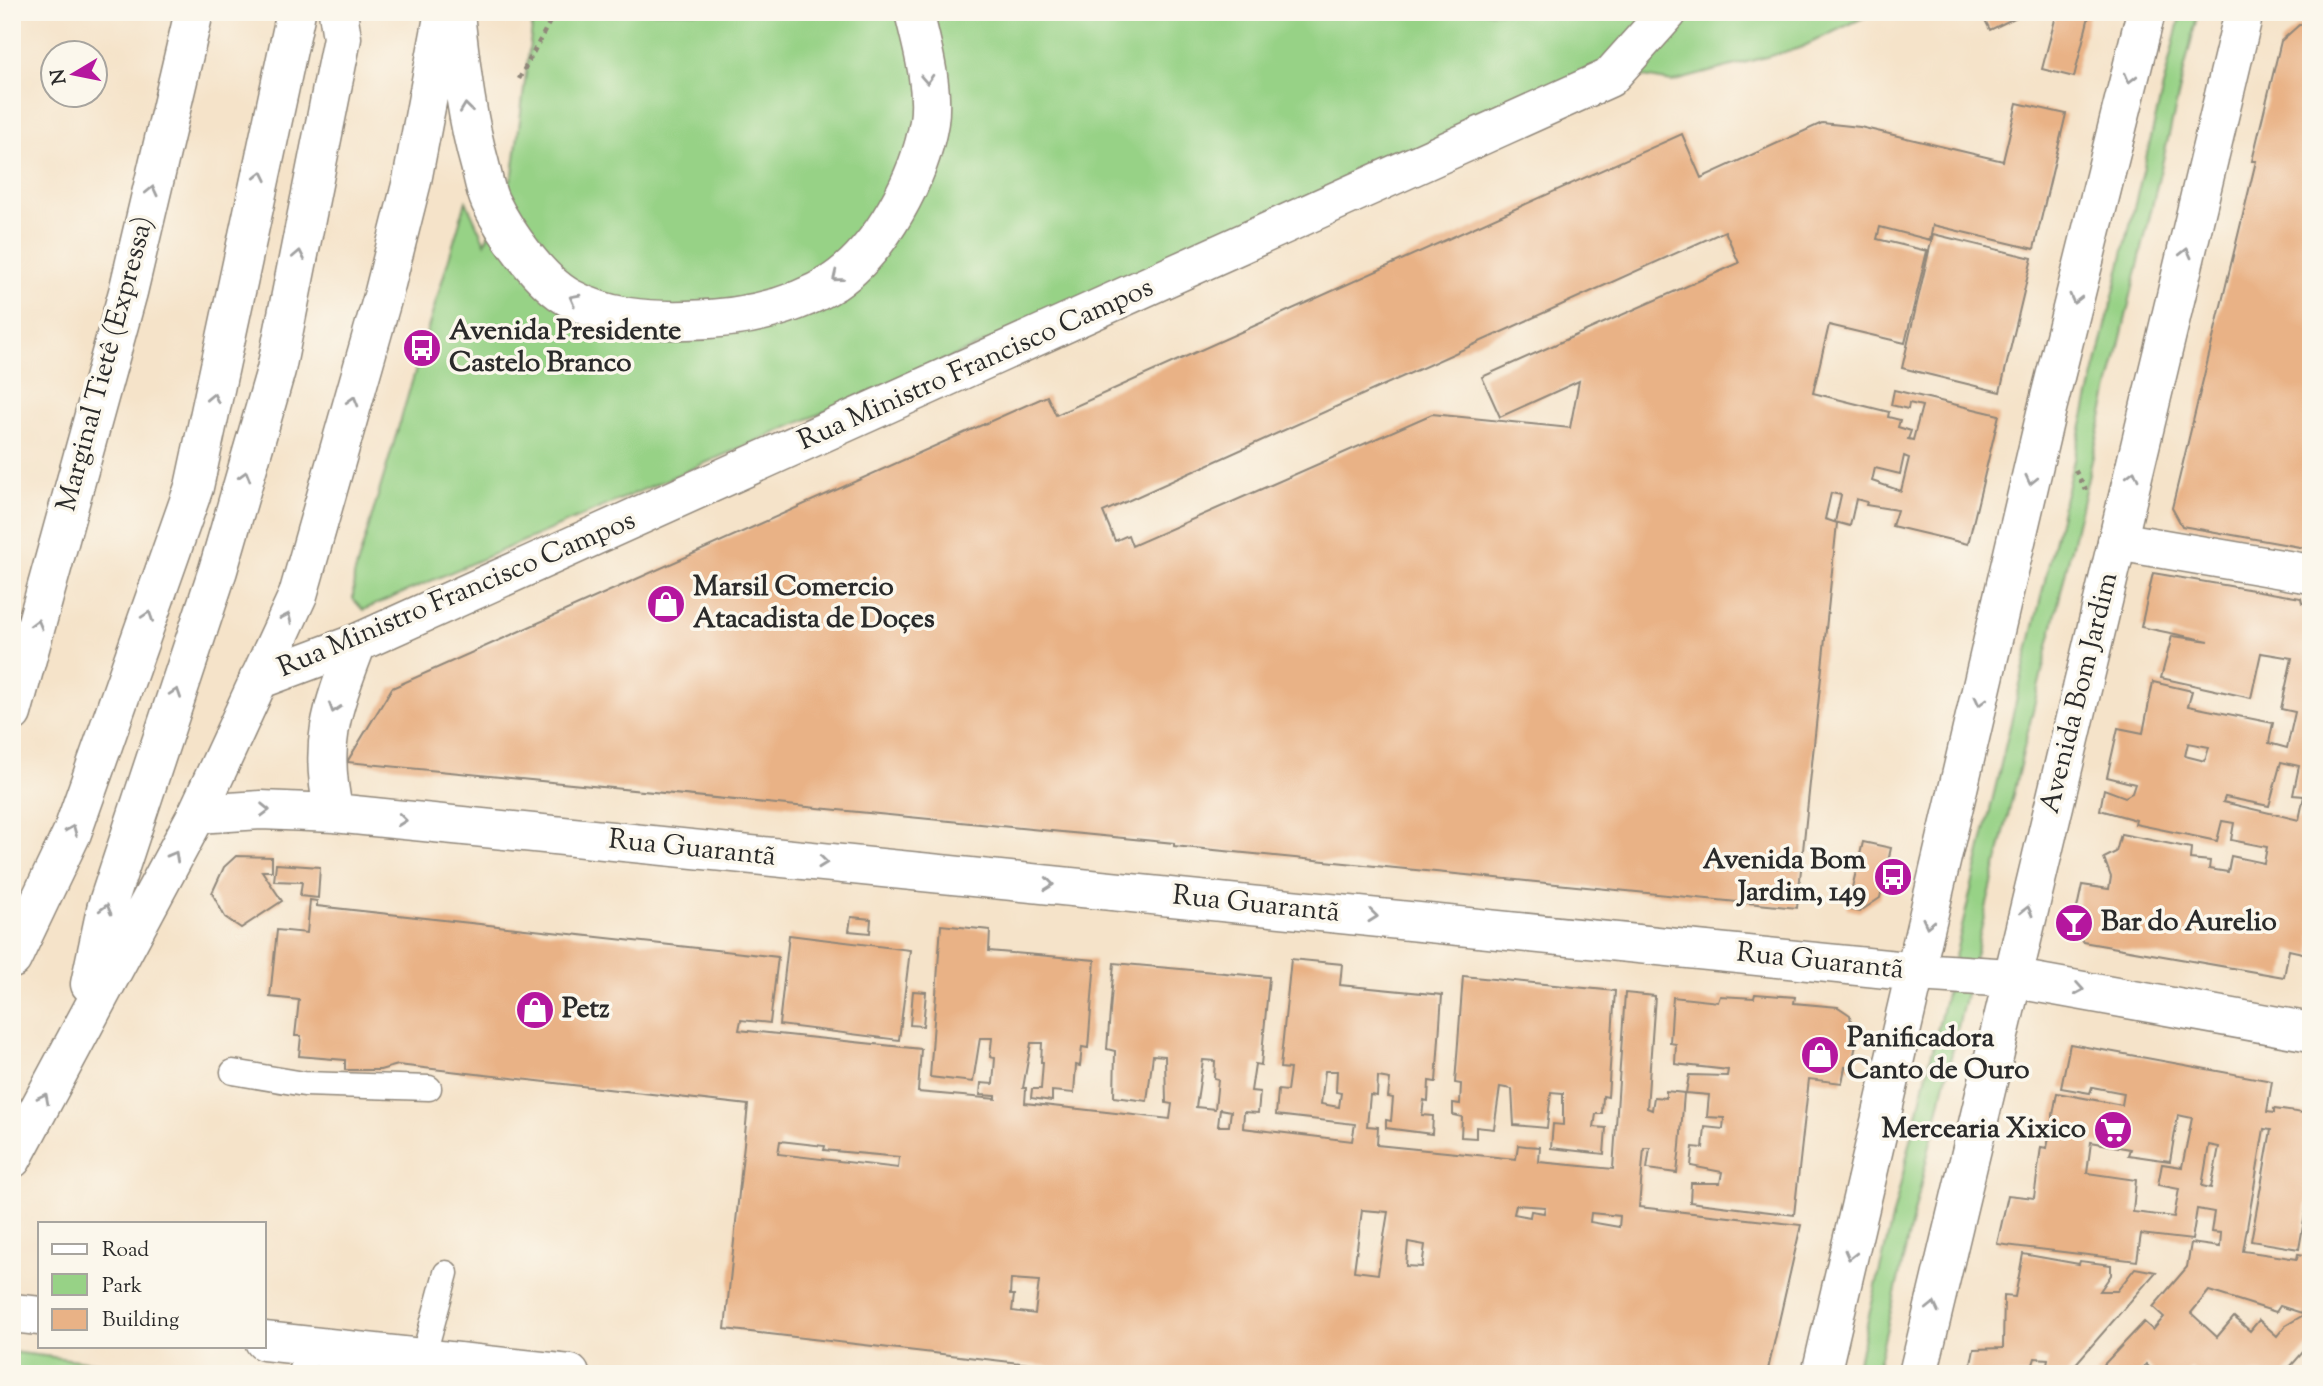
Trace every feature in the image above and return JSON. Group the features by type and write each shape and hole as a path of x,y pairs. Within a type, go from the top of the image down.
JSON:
{"main road":[{"name":"Marginal Tietê (Expressa)","path":"12,713 128,292 194,12"},
{"path":"12,959 72,833 194,486 296,12"},
{"path":"82,1024 106,909 218,570 276,370 342,37 338,12"},
{"path":"12,1159 82,1024 197,814 298,595 383,296 412,181 444,12"},
{"path":"455,12 468,125 490,201 532,266 567,297 599,312 648,321 730,319 783,306 835,281 886,230 913,175 929,120 927,65 914,12"},
{"name":"Rua Ministro Francisco Campos","path":"258,680 357,643 1609,78 1668,12"},
{"path":"1821,1374 2046,413 2146,12"},
{"name":"Avenida Bom Jardim","path":"1918,1374 2244,12"},
{"path":"2117,541 2311,574"},
{"path":"334,813 327,783 325,752 334,705 357,643"},
{"name":"Rua Guarantã","path":"197,814 261,810 334,813 1917,972 2011,978 2311,1032"},
{"path":"12,1313 38,1316"},
{"path":"266,1342 305,1360 423,1358 570,1374"}],"lane":[{"path":"233,1072 304,1084 429,1088"},
{"path":"423,1358 446,1273"}],"path":[{"path":"519,79 555,12"},
{"path":"2046,413 2117,541"}],"green space":[{"path":"534,12 1875,12 1800,48 1672,82 1616,72 363,610 353,599 354,576 466,201 485,243 513,174"},
{"path":"2181,12 2198,12 1876,1374 1855,1374"},
{"path":"12,1352 191,1374 12,1374"}],"building":[{"path":"1981,12 2027,12 1990,30"},
{"path":"2057,12 2090,12 2074,77 2042,69"},
{"path":"2311,24 2311,549 2182,526 2172,508 2256,161 2252,161 2281,41 2299,25"},
{"path":"2017,103 2066,114 2034,249 1933,225 1930,240 1880,227 1877,239 1927,251 1905,343 1829,325 1813,393 1889,412 1888,417 1900,420 1898,427 1911,431 1908,439 1913,440 1922,406 1909,403 1908,409 1891,405 1894,390 1999,415 1968,544 1892,526 1897,510 1866,505 1867,502 1856,499 1850,526 1835,522 1841,495 1831,493 1825,519 1837,523 1797,908 1174,846 1174,843 347,762 392,688 1047,396 1056,415 1682,134 1701,178 1822,123 1860,127 2003,161","holes":["1725,231 1739,263 1482,377 1500,417 1579,381 1570,428 1432,414 1132,546 1128,535 1115,541 1103,512","1904,456 1909,458 1901,491 1872,481 1875,468 1900,474"]},
{"path":"1933,234 2032,258 2000,392 1902,368"},
{"path":"2153,573 2301,598 2302,603 2311,605 2311,955 2289,950 2284,977 2083,942 2073,927 2082,885 2109,889 2111,877 2104,858 2116,852 2121,834 2191,848 2190,859 2210,861 2209,869 2228,872 2231,856 2264,863 2267,847 2231,840 2234,823 2222,821 2217,841 2135,824 2136,820 2100,810 2104,789 2125,797 2132,793 2135,784 2107,777 2118,728 2143,733 2153,682 2192,691 2188,706 2273,723 2269,743 2287,748 2295,712 2281,709 2292,658 2261,653 2251,698 2161,678 2172,636 2209,641 2141,627","holes":["2188,743 2209,747 2205,761 2185,756","2281,762 2299,766 2293,795 2304,796 2299,820 2223,802 2225,797 2269,806"]},
{"path":"1863,842 1891,848 1880,898 1859,912 1847,909"},
{"path":"236,856 272,857 272,871 262,871 282,901 241,928 225,917 212,893 224,867"},
{"path":"276,864 320,867 318,898 300,896 302,882 274,881"},
{"path":"310,900 317,901 317,906 778,957 770,1023 741,1020 739,1030 921,1049 918,1092 996,1099 996,1096 980,1095 981,1083 993,1084 995,1058 990,1057 992,1038 980,1038 973,1082 930,1077 941,925 990,930 989,951 1095,960 1088,1048 1082,1047 1080,1066 1076,1065 1074,1093 1052,1091 1052,1101 1031,1098 1032,1089 1041,1089 1043,1062 1042,1043 1031,1043 1023,1088 1026,1088 1025,1103 1170,1119 1172,1104 1166,1103 1165,1056 1153,1055 1147,1101 1114,1097 1115,1051 1107,1049 1114,963 1269,977 1261,1065 1255,1064 1251,1091 1260,1092 1258,1113 1244,1112 1243,1128 1352,1141 1355,1124 1276,1115 1278,1090 1287,1091 1290,1069 1280,1068 1291,959 1342,964 1340,985 1442,995 1436,1082 1429,1081 1428,1101 1424,1100 1422,1115 1433,1116 1432,1134 1386,1128 1386,1120 1391,1121 1393,1098 1388,1097 1390,1079 1378,1077 1377,1096 1370,1095 1367,1126 1378,1127 1377,1145 1516,1159 1518,1145 1540,1147 1539,1162 1613,1169 1625,993 1655,996 1647,1108 1652,1110 1654,1097 1666,1098 1666,1091 1684,1093 1680,1146 1677,1173 1647,1169 1650,1148 1644,1148 1639,1207 1801,1225 1767,1374 1116,1374 725,1329 748,1105 398,1065 380,1070 345,1070 345,1060 299,1056 301,1036 295,1036 299,1000 270,997 277,930 307,933","holes":["1203,1060 1215,1061 1214,1078 1218,1079 1215,1109 1196,1107","1325,1071 1337,1071 1336,1092 1341,1093 1339,1107 1321,1104","1220,1109 1231,1111 1229,1126 1218,1126","780,1141 825,1146 824,1150 899,1157 898,1168 778,1154","1516,1205 1545,1207 1544,1213 1531,1211 1530,1217 1514,1214","1362,1210 1388,1212 1378,1274 1354,1271","1591,1213 1620,1216 1619,1227 1590,1222","1408,1242 1425,1245 1422,1267 1406,1266","1011,1279 1039,1281 1035,1314 1012,1311 1014,1295 1010,1295"]},
{"path":"851,917 871,919 870,933 849,931"},
{"path":"789,935 910,950 899,1040 779,1025"},
{"path":"1463,976 1615,991 1608,1097 1603,1096 1602,1114 1596,1114 1594,1127 1606,1128 1604,1154 1551,1148 1553,1124 1563,1125 1563,1093 1551,1092 1547,1128 1514,1125 1512,1089 1500,1087 1494,1129 1476,1127 1476,1138 1461,1137 1462,1117 1453,1115 1453,1103 1460,1104 1461,1084 1455,1083"},
{"path":"913,991 926,992 923,1026 910,1025"},
{"path":"1755,994 1795,997 1794,1003 1838,1007 1850,1015 1853,1035 1858,1036 1851,1068 1845,1067 1842,1083 1809,1079 1794,1215 1690,1202 1691,1183 1720,1183 1722,1172 1691,1166 1693,1147 1703,1148 1705,1127 1723,1129 1724,1118 1707,1117 1709,1095 1686,1093 1689,1075 1727,1076 1728,1070 1675,1064 1676,1044 1670,1043 1673,997 1718,1002 1720,996 1754,998"},
{"path":"2070,1044 2272,1081 2267,1112 2274,1113 2274,1109 2311,1114 2311,1181 2299,1249 2251,1241 2271,1130 2264,1129 2243,1251 2297,1259 2298,1254 2311,1256 2311,1343 2284,1374 2198,1374 2191,1368 2186,1374 2149,1374 2153,1371 2146,1364 2138,1374 2095,1374 2144,1322 2153,1330 2164,1317 2153,1307 2187,1267 2191,1243 2220,1247 2221,1233 2211,1232 2214,1212 2197,1209 2192,1240 2141,1234 2137,1261 1997,1244 2008,1195 2034,1198 2041,1147 2047,1148 2057,1093 2122,1105 2124,1093 2092,1087 2090,1093 2061,1088","holes":["2178,1115 2192,1118 2182,1167 2162,1164 2158,1185 2179,1189 2174,1217 2133,1212 2136,1180 2087,1173 2091,1142 2130,1149 2128,1155 2170,1161","2209,1145 2219,1147 2211,1188 2202,1186","2209,1291 2276,1312 2280,1306 2305,1314 2285,1326 2277,1336 2259,1320 2250,1331 2234,1317 2217,1337 2191,1313"]},
{"path":"2311,1213 2311,1236 2305,1235"},
{"path":"2023,1254 2079,1264 2080,1261 2111,1265 2111,1275 2100,1291 2117,1291 2135,1268 2156,1272 2067,1374 2045,1374 2048,1359 2035,1358 2030,1374 1969,1374 1974,1349 2003,1348 2004,1296 2015,1297"}],"place":[{"name":"Avenida Presidente Castelo Branco","path":"422,348"},
{"name":"Marsil Comercio Atacadista de Doçes","path":"666,604"},
{"name":"Avenida Bom Jardim, 149","path":"1893,877"},
{"name":"Bar do Aurelio","path":"2074,923"},
{"name":"Petz","path":"535,1010"},
{"name":"Panificadora Canto de Ouro","path":"1820,1055"},
{"name":"Mercearia Xixico","path":"2113,1130"}]}
